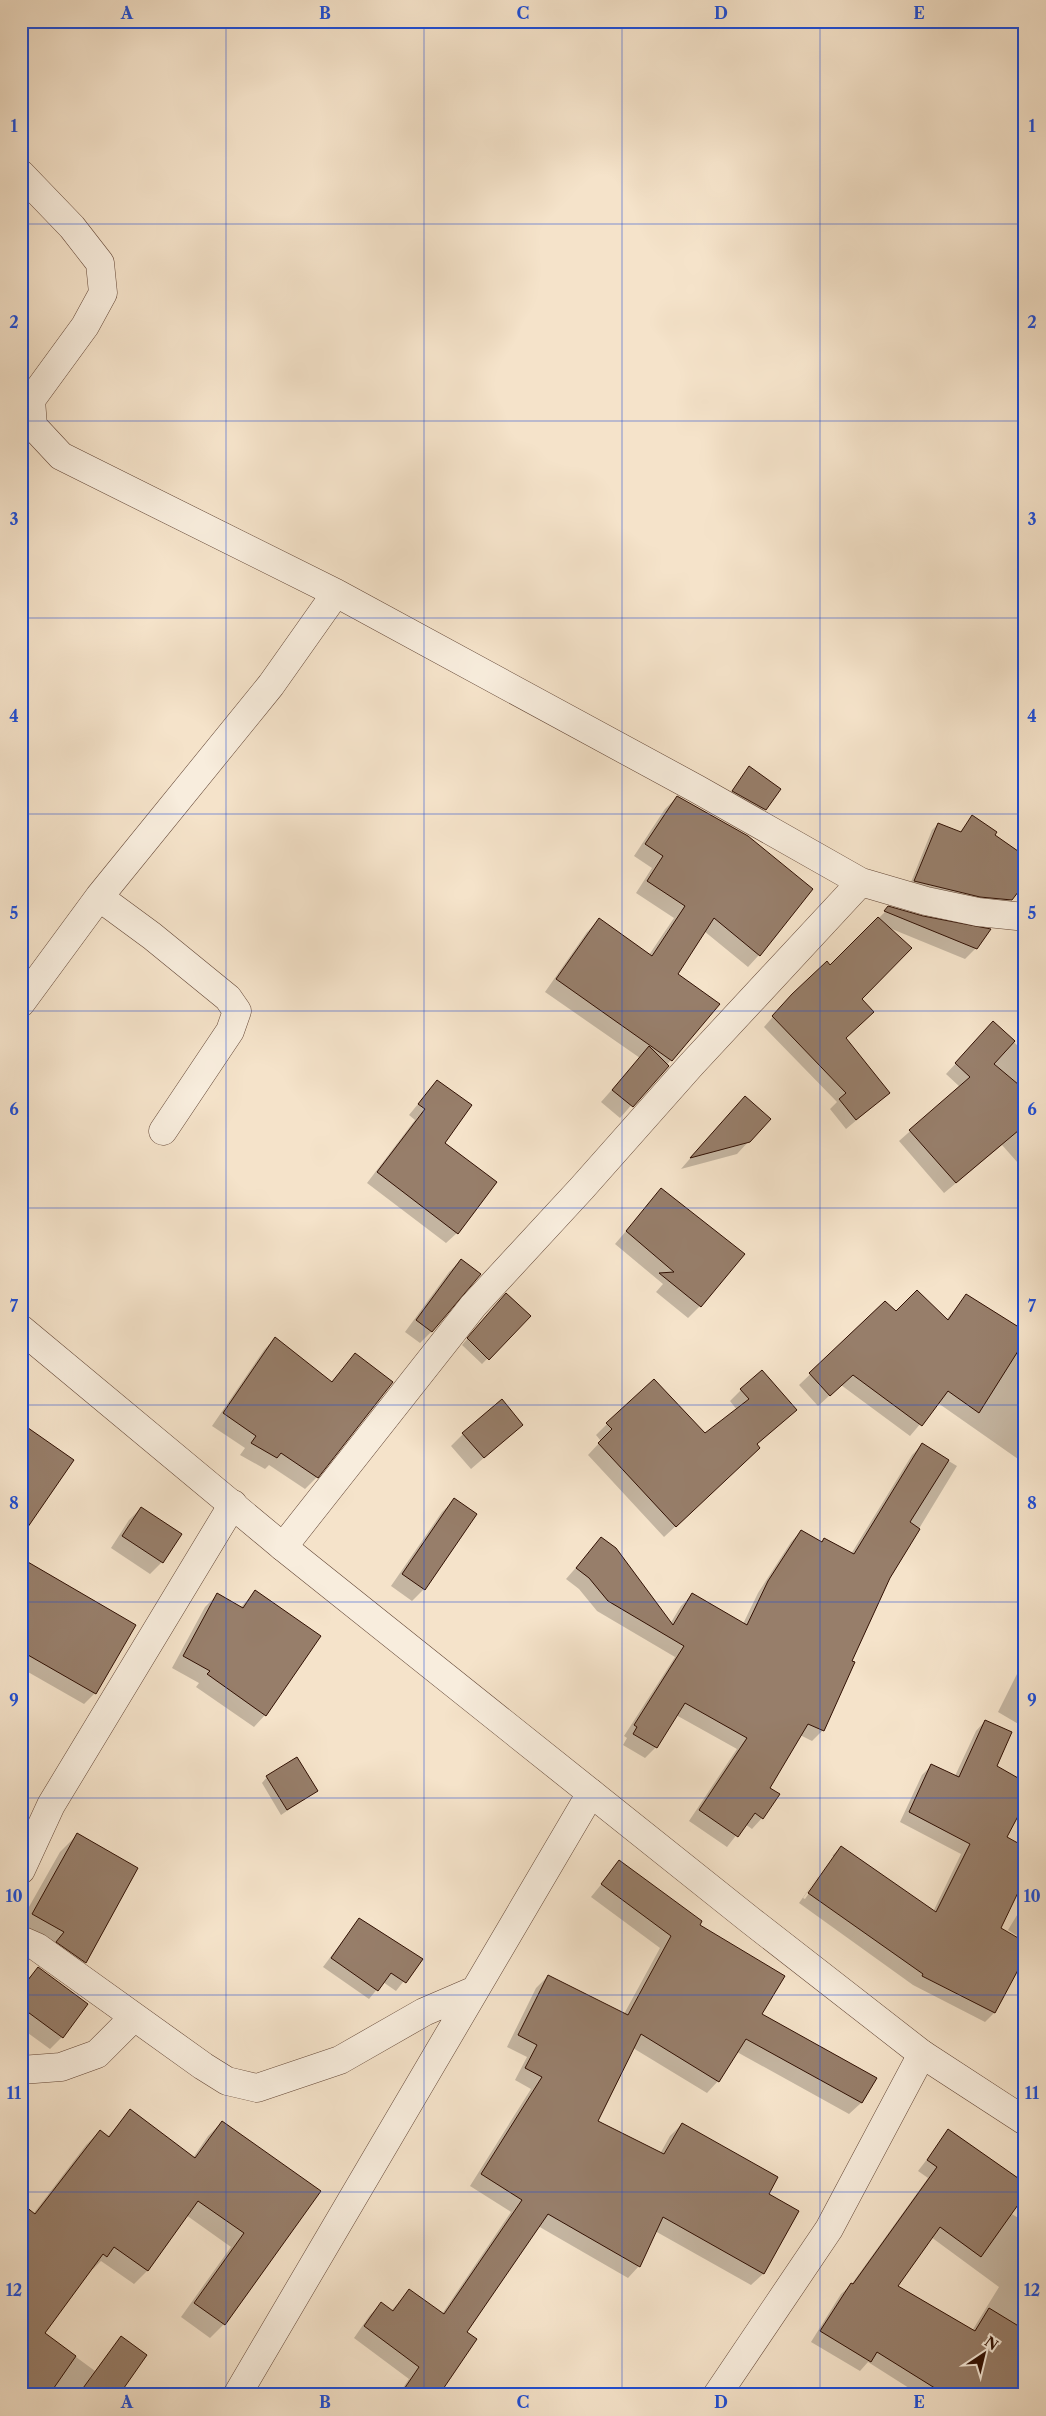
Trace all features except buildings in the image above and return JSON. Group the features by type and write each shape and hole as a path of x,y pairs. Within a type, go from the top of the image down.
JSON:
{"street":[{"path":"21,174 72,227 100,263 103,294 85,326 31,400 33,426 61,456 336,593 697,789 861,882 944,905 978,912 1025,917"},
{"path":"21,1003 99,897 271,685 336,593"},
{"path":"283,1548 474,1306 691,1065 861,882"},
{"path":"99,897 220,992 237,1011 230,1031 162,1131"},
{"path":"21,1330 283,1548 922,2054 1025,2121"},
{"path":"21,1870 51,1805 232,1504"},
{"path":"236,2395 591,1793"},
{"path":"21,1940 37,1947 134,2017 227,2080 257,2088 340,2060 424,2012 475,1990"},
{"path":"21,2070 61,2068 97,2054 134,2017"},
{"path":"717,2395 829,2229 922,2054"}]}
